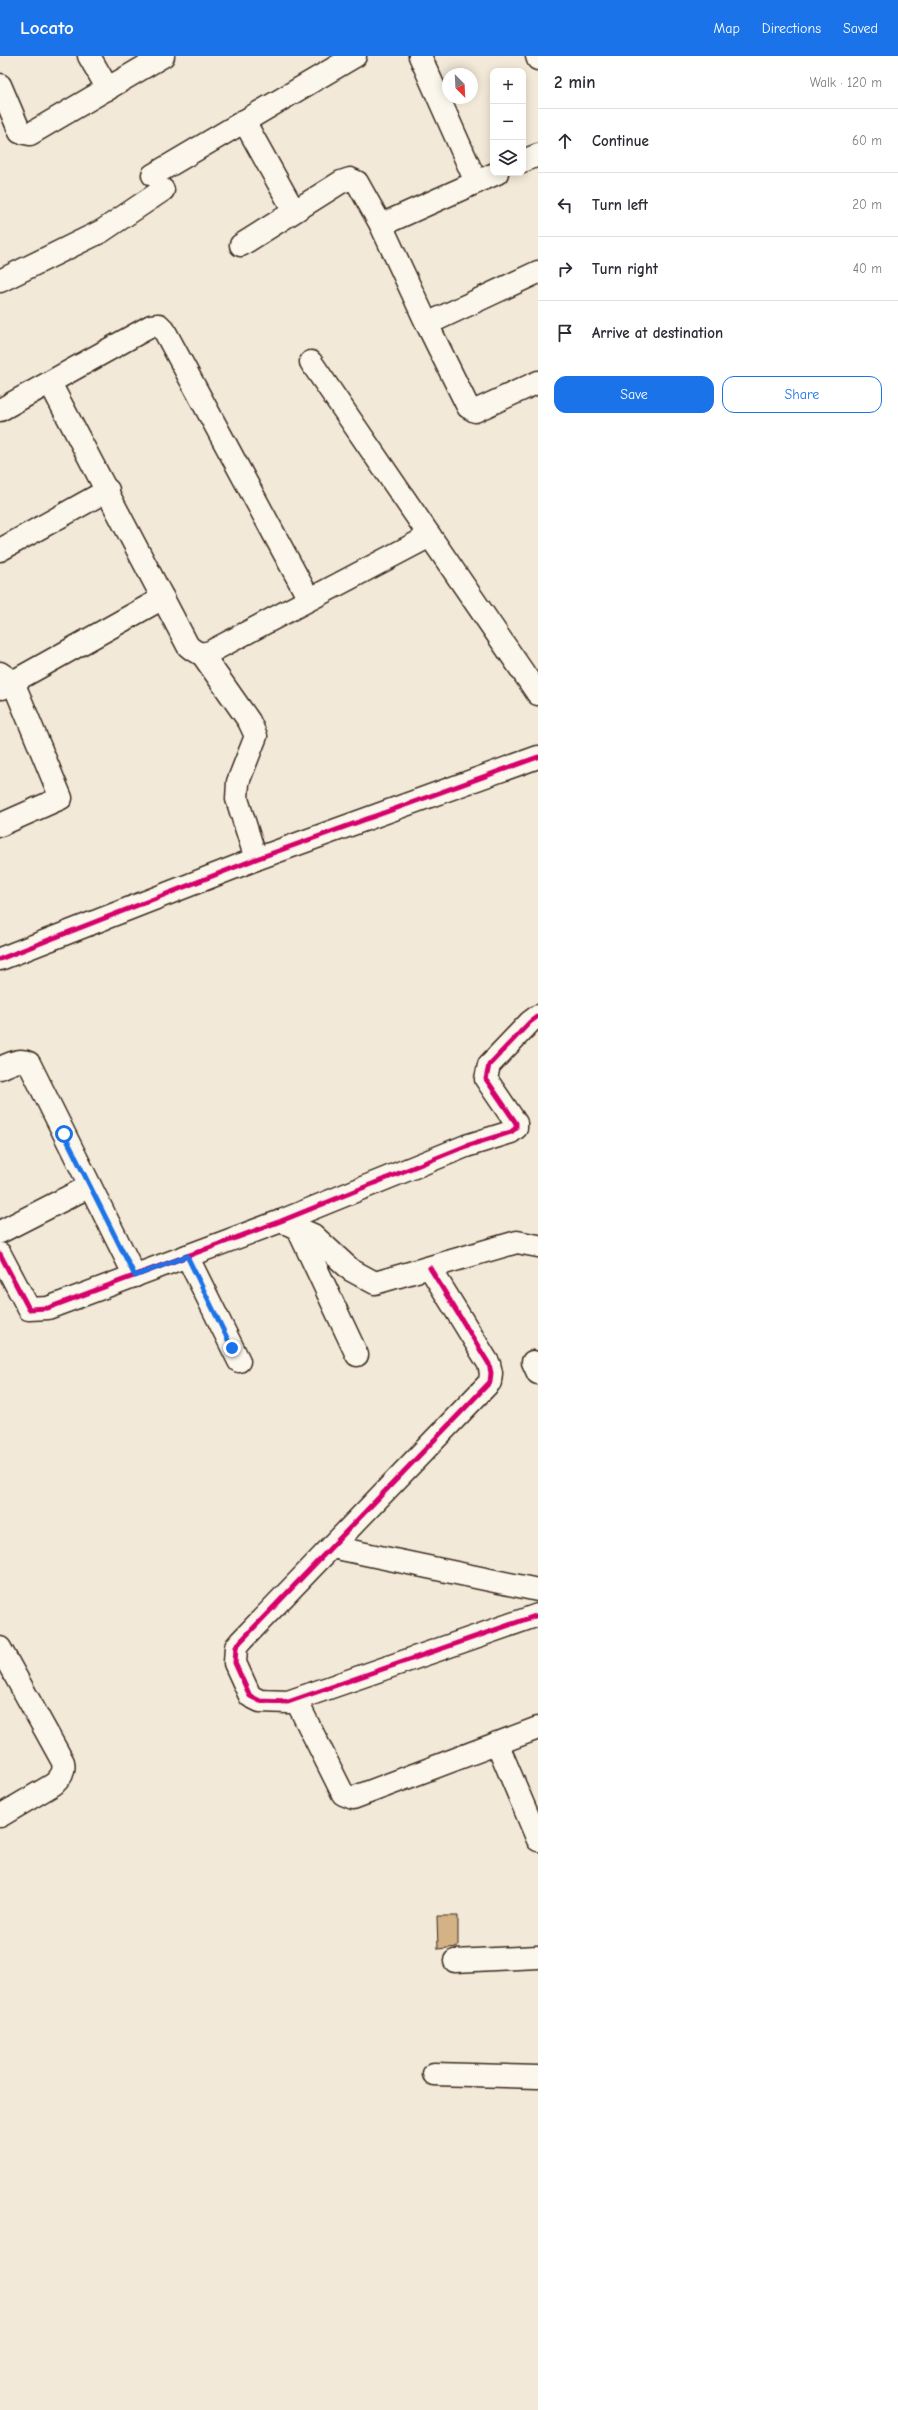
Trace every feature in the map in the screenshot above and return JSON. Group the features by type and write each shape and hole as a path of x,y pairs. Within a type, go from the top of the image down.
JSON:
{"street":[{"path":"89,56 108,89"},
{"path":"0,85 20,132 25,134 37,131 163,56"},
{"path":"0,281 102,231 158,183 244,121 355,56"},
{"path":"420,56 476,182"},
{"path":"244,121 294,211"},
{"path":"526,160 538,155"},
{"path":"382,225 490,176"},
{"path":"241,245 341,182 350,179 357,182 362,188 382,225 427,324 462,398 468,407 475,410 538,382"},
{"path":"427,324 538,272"},
{"path":"0,410 151,326 159,325 164,330 309,599"},
{"path":"311,362 538,694"},
{"path":"50,383 108,490 188,646 202,654 251,725 256,736 238,782 236,799 256,859"},
{"path":"0,550 108,490"},
{"path":"202,654 210,652 430,536"},
{"path":"0,825 61,798 4,681 163,598"},
{"path":"0,958 256,859 538,757"},
{"path":"0,1254 29,1309 48,1308 187,1256 289,1224 466,1146 511,1132 516,1128 516,1123 486,1079 485,1073 489,1065 530,1022 538,1016"},
{"path":"0,1068 17,1061 23,1060 28,1063 135,1276"},
{"path":"0,1232 90,1186"},
{"path":"289,1224 313,1235 356,1275 375,1283 517,1242 538,1246"},
{"path":"289,1224 357,1355"},
{"path":"187,1256 239,1361"},
{"path":"430,1268 488,1364 491,1373 490,1382 236,1647 235,1663 250,1696 260,1701 288,1702 538,1615"},
{"path":"332,1547 538,1590"},
{"path":"0,1648 63,1762 64,1770 61,1778 54,1784 0,1816"},
{"path":"296,1700 343,1794 347,1798 352,1798 538,1728"},
{"path":"497,1743 538,1840"},
{"path":"455,1961 538,1957"},
{"path":"434,2074 538,2077"}],"building":[{"path":"437,1916 458,1916 458,1947 438,1949"}],"cycle path":[{"path":"0,959 256,859 538,757"},
{"path":"0,1254 29,1309 48,1308 281,1221 466,1146 511,1132 516,1128 516,1123 486,1079 489,1065 530,1022 538,1016"},
{"path":"430,1268 489,1364 491,1373 490,1382 241,1641 236,1647 235,1663 250,1696 260,1701 288,1702 538,1615"}],"route":[{"path":"64,1134 135,1276 187,1256 232,1348"}]}
